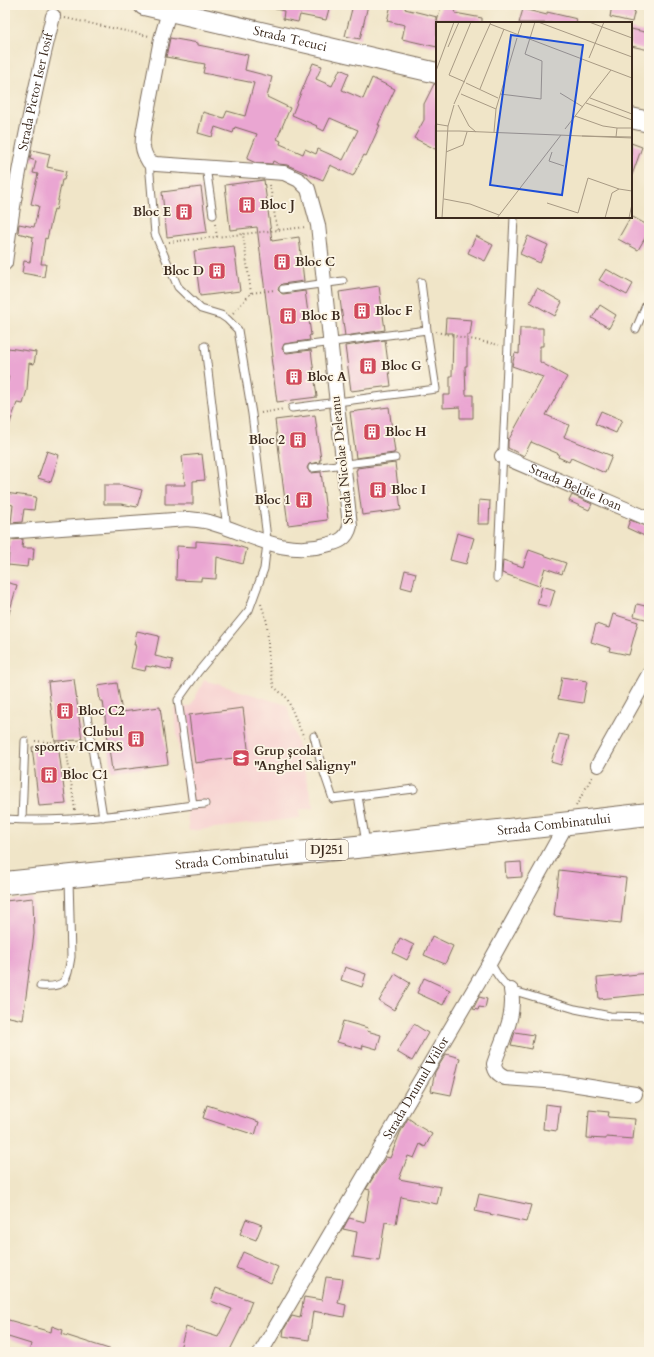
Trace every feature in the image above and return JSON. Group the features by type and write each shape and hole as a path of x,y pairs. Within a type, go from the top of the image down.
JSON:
{"main road":[{"name":"Strada Tecuci","path":"144,5 170,8 436,73"},
{"path":"632,118 649,122"},
{"name":"Strada Combinatului","path":"5,883 366,846 649,814"}],"street":[{"path":"149,162 144,153 142,143 161,39 170,8"},
{"name":"Strada Pictor Iser Iosif","path":"5,263 9,228 33,100 53,16"},
{"name":"Strada Nicolae Deleanu","path":"5,532 188,519 208,522 267,543 291,549 318,547 334,543 348,534 350,526 344,464 318,225 308,189 299,180 284,173 156,164 149,162"},
{"name":"Strada Beldie Ioan","path":"502,456 649,519"},
{"path":"598,765 649,674"},
{"name":"Strada Drumul Viilor","path":"261,1352 490,962 567,823"},
{"path":"511,990 512,1007 504,1040 494,1064 495,1070 498,1074 505,1078 559,1082 635,1094"}],"lane":[{"path":"149,162 155,234 178,287 200,310 221,315 238,330 252,414 267,543 264,569 249,610 198,672 178,700 193,805"},
{"path":"206,167 213,215"},
{"path":"497,578 514,218"},
{"path":"283,289 343,281"},
{"path":"292,408 436,389 421,282"},
{"path":"636,329 649,298"},
{"path":"286,348 427,330"},
{"path":"205,346 227,529"},
{"path":"312,468 395,458"},
{"path":"87,716 103,818"},
{"path":"314,736 333,799 414,788"},
{"path":"22,820 25,741"},
{"path":"358,796 366,846"},
{"path":"5,819 103,818 205,804"},
{"path":"40,986 53,987 60,985 65,980 69,969 71,957 69,876"},
{"path":"490,962 503,983 511,990 575,1009 610,1016 649,1017"}],"path":[{"path":"53,16 161,39"},
{"path":"268,172 277,230"},
{"path":"213,215 216,237"},
{"path":"159,244 318,225"},
{"path":"243,234 251,293"},
{"path":"227,319 251,293 283,289"},
{"path":"427,330 508,347"},
{"path":"252,414 292,408"},
{"path":"256,590 267,622 269,665 274,687 287,698 300,730 307,741"},
{"path":"25,741 60,743 66,747 92,745"},
{"path":"66,747 76,819"},
{"path":"567,823 598,765"}],"shaded area":[{"name":"Grup școlar \"Anghel Saligny\"","path":"204,680 287,705 314,808 299,810 300,818 189,831 174,709 191,706"}],"building":[{"path":"275,5 330,5 326,20 300,15 298,22 283,19 284,11 275,9"},
{"path":"353,5 368,5 360,39 345,36"},
{"path":"391,5 406,5 405,9 437,17 436,47 402,39 405,25 387,21"},
{"path":"612,5 636,5 632,22 610,17"},
{"path":"441,6 456,9 455,13 482,18 482,22 437,22"},
{"path":"523,9 547,15 547,12 577,19 576,22 519,22"},
{"path":"632,29 649,33 649,50 632,46"},
{"path":"170,38 248,55 245,70 272,77 267,97 290,108 277,139 281,141 280,144 303,154 305,149 316,154 318,149 343,160 358,130 330,118 324,131 316,127 317,126 292,115 313,63 322,66 316,79 332,86 340,69 349,73 342,90 363,99 372,78 395,89 378,125 380,125 366,156 364,155 353,176 330,165 323,180 287,165 279,164 273,161 272,164 256,163 247,159 257,134 235,127 233,133 215,127 212,137 198,133 203,112 224,118 227,111 245,116 254,83 203,73 205,64 166,57"},
{"path":"434,84 436,84 436,149 414,138 424,120 424,104"},
{"path":"632,143 642,147 632,175"},
{"path":"32,150 50,154 47,167 66,171 64,180 62,180 56,210 54,209 47,239 45,238 41,264 46,264 44,277 22,273 24,261 30,262 33,237 18,233 19,224 34,227 39,206 31,204 38,174 33,173 36,161 30,159"},
{"path":"264,180 272,241 299,237 304,281 282,284 278,290 283,294 305,291 311,335 309,336 310,340 284,344 282,349 287,353 311,350 317,397 277,402 257,227 230,230 225,185"},
{"name":"Bloc E","path":"201,187 207,232 167,237 162,192"},
{"path":"632,217 649,226 649,231 638,250 618,239"},
{"path":"476,236 493,245 485,261 468,253"},
{"path":"528,236 548,245 540,263 520,254"},
{"name":"Bloc D","path":"234,246 240,291 200,296 194,251"},
{"path":"606,269 633,284 627,295 599,280"},
{"name":"Bloc F","path":"379,286 385,330 345,336 339,292"},
{"path":"537,288 562,302 555,316 530,302"},
{"path":"600,305 616,315 609,328 592,318"},
{"path":"446,318 472,320 470,335 467,335 467,366 465,366 466,395 473,395 473,418 460,418 460,407 443,408 443,395 450,395 450,376 452,376 453,333 445,333"},
{"path":"520,328 543,328 543,346 540,346 540,362 567,377 546,415 569,425 564,437 612,456 605,473 571,458 569,462 558,457 559,454 531,442 524,456 508,448 508,441 543,377 512,366 515,353 519,354"},
{"name":"Bloc G","path":"385,340 391,386 351,391 345,346"},
{"path":"8,348 36,352 34,364 29,363 27,390 23,404 17,403 5,434 5,393 9,376 5,375 5,373"},
{"name":"Bloc H","path":"389,407 395,452 356,458 350,412"},
{"path":"601,411 622,420 616,433 595,424"},
{"path":"315,415 321,460 319,460 320,462 309,464 307,468 310,473 321,472 327,520 288,525 275,420"},
{"path":"47,451 59,455 51,482 38,478"},
{"path":"202,454 205,480 193,481 193,504 165,504 165,485 185,485 182,456"},
{"name":"Bloc I","path":"395,463 401,510 362,515 356,470 357,468"},
{"path":"104,485 121,485 142,490 137,507 121,504 104,504"},
{"path":"5,493 36,497 34,510 24,509 22,522 11,523 13,505 5,503"},
{"path":"572,495 592,504 589,510 569,501"},
{"path":"479,500 490,501 489,524 478,524"},
{"path":"630,520 649,527 649,538 627,528"},
{"path":"457,533 474,538 466,564 450,560"},
{"path":"23,539 22,548 34,548 33,560 28,560 27,567 8,565 10,540"},
{"path":"196,541 231,544 247,549 243,564 217,557 216,579 201,578 201,581 176,580 177,546 196,547"},
{"path":"529,550 566,563 562,574 545,568 539,586 502,573 503,560 523,567"},
{"path":"405,570 416,573 412,590 401,587"},
{"path":"5,582 17,585 8,617 5,617"},
{"path":"542,586 555,590 550,607 537,604"},
{"path":"637,604 649,607 649,620 634,616"},
{"path":"613,614 638,622 629,655 609,651 610,648 591,642 596,624 609,628"},
{"path":"137,631 159,636 155,656 173,660 171,670 152,666 146,666 145,671 131,668 136,645 134,645"},
{"path":"562,677 587,681 583,703 558,699"},
{"name":"Bloc C2","path":"74,679 82,740 55,741 48,682"},
{"name":"Clubul sportiv ICMRS","path":"117,683 122,712 160,707 168,764 112,771 103,701 100,701 98,686"},
{"path":"243,708 249,756 195,763 189,715"},
{"path":"559,734 569,736 561,765 551,762"},
{"name":"Bloc C1","path":"58,744 66,804 39,806 32,747"},
{"path":"521,862 522,877 506,878 505,863"},
{"path":"559,870 626,878 621,923 554,916"},
{"path":"33,898 34,934 23,1020 5,1016 5,982 7,969 5,968 5,901"},
{"path":"432,936 453,946 445,964 424,955"},
{"path":"400,938 414,945 407,960 393,953"},
{"path":"345,967 366,974 362,987 341,980"},
{"path":"649,973 649,994 599,999 597,978"},
{"path":"395,974 410,983 394,1010 379,1001"},
{"path":"424,978 450,990 443,1005 417,993"},
{"path":"479,997 487,999 485,1008 479,1007 478,1010 473,1009"},
{"path":"343,1021 368,1028 367,1031 381,1035 377,1049 363,1045 362,1049 337,1042"},
{"path":"414,1024 428,1033 412,1061 397,1052"},
{"path":"515,1032 534,1035 531,1049 511,1045"},
{"path":"446,1054 460,1058 451,1095 431,1091 435,1072"},
{"path":"545,1104 560,1106 557,1131 543,1129"},
{"path":"207,1105 259,1122 255,1135 203,1118"},
{"path":"589,1110 609,1112 608,1117 635,1119 633,1139 606,1137 606,1139 587,1138"},
{"path":"408,1118 432,1134 425,1147 420,1144 414,1158 408,1156 399,1179 441,1187 437,1204 401,1197 396,1224 385,1222 379,1261 353,1257 357,1232 343,1229 349,1218 365,1222 370,1190 366,1189 386,1157 390,1158"},
{"path":"479,1194 531,1205 526,1222 475,1211"},
{"path":"246,1219 262,1225 256,1240 240,1234"},
{"path":"243,1252 278,1267 271,1283 236,1268"},
{"path":"326,1277 343,1279 338,1303 346,1305 344,1317 313,1311 309,1340 283,1336 284,1329 292,1316 300,1318 304,1297 322,1300"},
{"path":"216,1288 252,1301 244,1322 229,1352 179,1352 186,1327 218,1337 232,1309 211,1301"},
{"path":"5,1319 51,1332 52,1326 63,1330 62,1334 112,1350 112,1352 29,1352 31,1344 5,1336"}],"place":[{"name":"Bloc J","path":"247,205"},
{"name":"Bloc E","path":"184,212"},
{"name":"Bloc C","path":"282,262"},
{"name":"Bloc D","path":"217,271"},
{"name":"Bloc F","path":"362,311"},
{"name":"Bloc B","path":"288,316"},
{"name":"Bloc G","path":"368,366"},
{"name":"Bloc A","path":"294,377"},
{"name":"Bloc H","path":"372,432"},
{"name":"Bloc 2","path":"298,440"},
{"name":"Bloc I","path":"378,490"},
{"name":"Bloc 1","path":"304,500"},
{"name":"Bloc C2","path":"65,711"},
{"name":"Clubul sportiv ICMRS","path":"136,739"},
{"name":"Grup școlar \"Anghel Saligny\"","path":"241,758"},
{"name":"Bloc C1","path":"49,775"}]}
